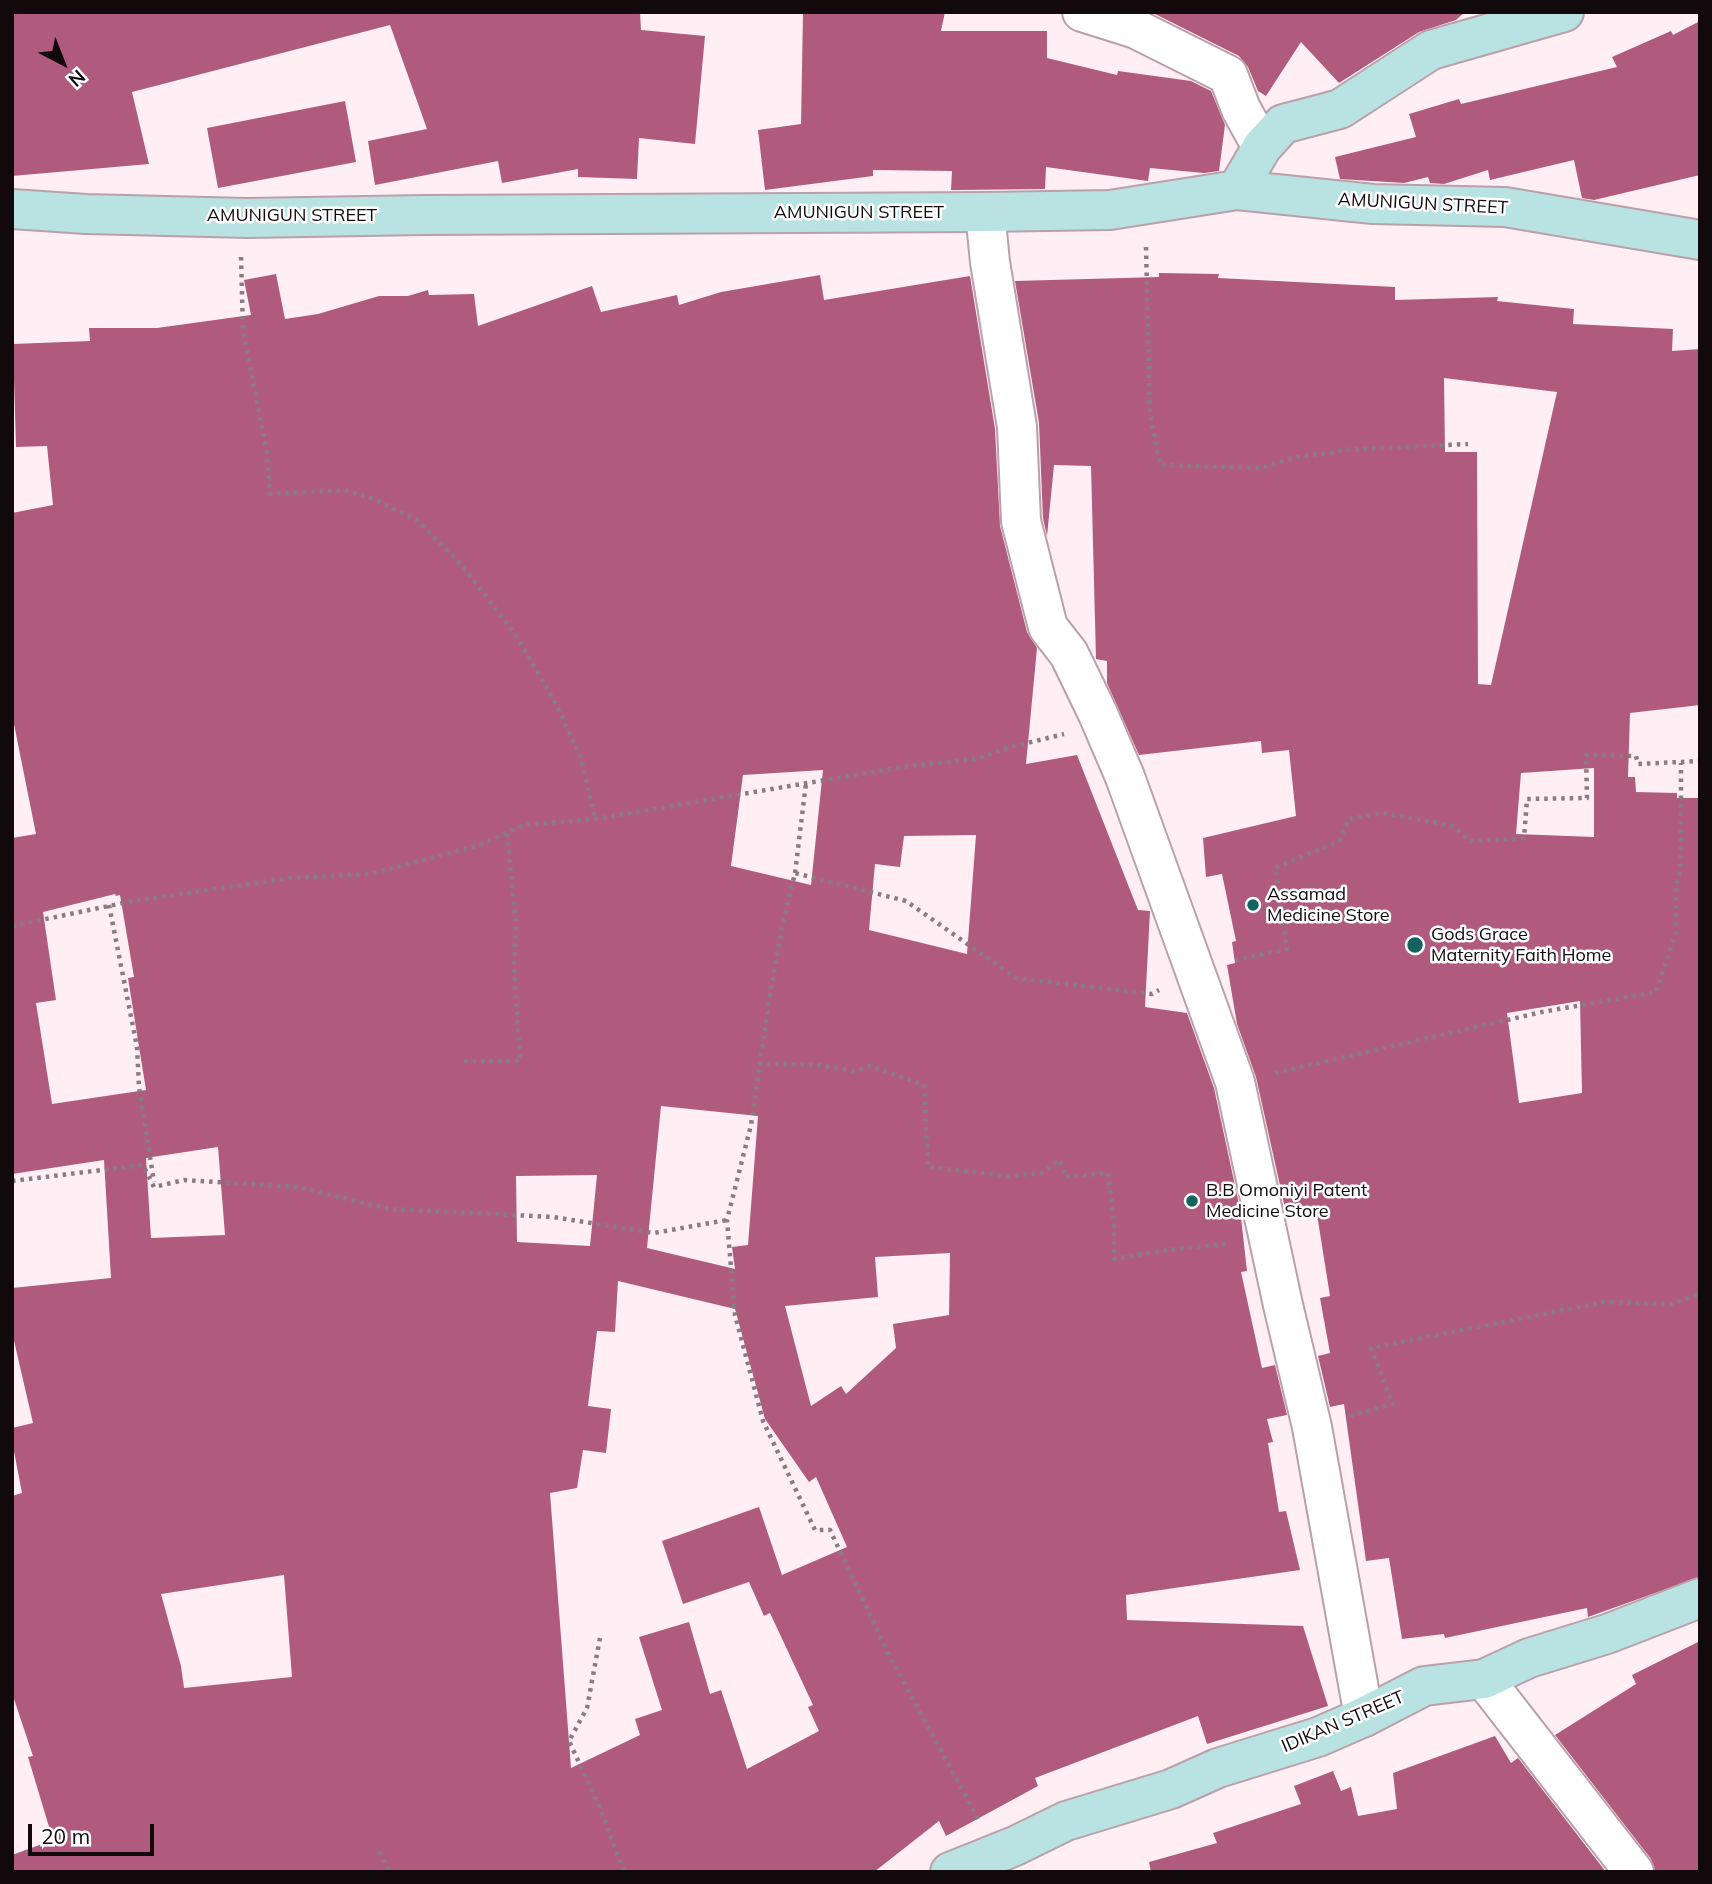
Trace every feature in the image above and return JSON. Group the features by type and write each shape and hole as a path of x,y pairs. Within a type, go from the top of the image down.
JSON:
{"main road":[{"path":"1237,190 1262,147 1283,124 1340,109 1431,50 1564,12"},
{"name":"AMUNIGUN STREET","path":"12,209 86,214 247,218 985,212 1110,210 1237,190 1373,204 1505,206 1700,240"},
{"name":"IDIKAN STREET","path":"950,1872 1066,1821 1171,1789 1218,1768 1318,1737 1424,1686 1484,1679 1529,1658 1608,1634 1700,1598"}],"street":[{"path":"1082,12 1136,29 1228,75 1241,109 1262,147"},
{"path":"985,212 990,262 1017,427 1021,521 1048,627 1069,654 1125,777 1235,1082 1312,1427 1364,1717"},
{"path":"1484,1679 1634,1872"}],"path":[{"path":"1146,204 1150,413 1160,465 1261,468 1301,456 1341,450 1468,444"},
{"path":"247,218 240,242 243,330 267,453 270,494 344,490 369,497 417,520 462,565 517,637 558,706 581,758 595,819"},
{"path":"12,926 110,905 290,878 370,874 477,846 524,825 595,819 902,767 981,758 1003,749 1061,736 1098,714"},
{"path":"795,873 906,901 1016,978 1152,994 1195,968 1287,949 1275,868 1339,841 1349,819 1383,813 1454,826 1469,841 1524,838 1527,799 1587,798 1586,755 1636,756 1637,764 1700,761"},
{"path":"1235,1082 1542,1012 1656,992 1676,932 1676,885 1681,868 1681,763"},
{"path":"806,783 795,873 782,926 758,1064 751,1125 727,1220 734,1315 763,1421 815,1530 830,1530 887,1651 997,1853"},
{"path":"464,1061 520,1061 514,965 516,925 507,831"},
{"path":"110,905 137,1047 139,1087 154,1186"},
{"path":"758,1064 818,1065 854,1071 870,1066 924,1085 928,1167 1008,1176 1041,1172 1060,1160 1065,1177 1108,1173 1114,1221 1114,1259 1227,1244 1267,1227"},
{"path":"12,1181 143,1165 154,1186"},
{"path":"154,1186 184,1180 298,1187 389,1209 553,1217 654,1233 727,1220"},
{"path":"1312,1427 1392,1404 1371,1348 1605,1302 1671,1304 1700,1294"},
{"path":"600,1638 587,1708 569,1741 599,1806 624,1872"},
{"path":"379,1852 390,1872"}],"building":[{"path":"12,12 640,12 641,30 705,36 695,144 639,138 637,179 578,177 578,169 502,183 498,161 375,185 368,141 427,129 390,25 132,92 149,164 12,176"},
{"path":"803,12 945,12 941,31 1047,31 1047,58 1117,75 1118,71 1191,81 1211,91 1225,125 1219,171 1204,173 1150,168 1148,181 1046,167 1045,189 951,190 952,171 873,170 873,176 765,190 758,130 801,124"},
{"path":"1151,12 1465,12 1456,20 1419,32 1339,83 1301,42 1266,96 1258,91 1248,67 1239,56"},
{"path":"1700,21 1700,175 1594,200 1582,198 1574,160 1490,180 1488,170 1444,184 1430,183 1428,177 1404,183 1340,179 1335,157 1416,137 1409,114 1459,99 1461,104 1617,67 1612,57 1671,31 1673,35"},
{"path":"345,101 356,162 218,188 207,128"},
{"path":"1159,273 1219,274 1218,278 1395,287 1395,300 1498,297 1497,301 1574,309 1573,324 1673,329 1672,351 1700,349 1700,705 1630,713 1628,777 1635,777 1636,792 1677,793 1677,798 1700,798 1700,1577 1588,1617 1587,1608 1445,1638 1444,1634 1402,1639 1389,1558 1366,1561 1344,1404 1330,1407 1318,1356 1330,1353 1320,1298 1330,1296 1316,1208 1285,1208 1256,1077 1237,1024 1227,965 1235,963 1232,942 1236,941 1222,874 1206,877 1203,838 1296,816 1289,750 1262,753 1261,741 1139,755 1107,683 1107,661 1096,659 1091,466 1054,465 1047,536 1043,518 1039,423 1015,281 1159,277","holes":["1444,378 1557,392 1491,685 1478,684 1477,452 1445,452","1594,768 1594,837 1516,834 1521,773","1580,1001 1582,1093 1519,1103 1507,1013"]},
{"path":"276,274 285,319 318,314 379,296 408,296 428,290 429,295 474,294 478,326 592,286 601,312 677,295 679,305 721,292 820,275 824,300 970,276 995,429 1000,526 1027,632 1037,648 1026,764 1077,755 1138,910 1150,911 1145,1007 1187,1013 1214,1088 1240,1209 1247,1271 1241,1272 1262,1368 1275,1365 1287,1415 1267,1419 1273,1442 1268,1443 1279,1512 1286,1511 1300,1570 1126,1595 1127,1620 1303,1626 1328,1706 1207,1744 1198,1716 1035,1778 1038,1786 946,1836 939,1821 874,1872 12,1872 12,1855 53,1840 28,1757 33,1756 12,1693 12,1496 22,1493 12,1428 33,1423 12,1332 12,1288 111,1278 104,1160 12,1174 12,838 36,834 12,714 12,513 53,505 47,446 16,447 13,344 90,341 89,328 157,328 251,315 244,280","holes":["823,770 811,885 731,866 743,775","976,835 967,954 869,930 875,864 900,867 904,836","120,895 134,977 128,978 146,1090 52,1104 36,1003 56,1000 43,912","661,1106 758,1116 748,1245 732,1247 735,1269 647,1248","218,1147 225,1235 151,1238 146,1158","597,1175 590,1246 517,1242 516,1176","950,1253 949,1315 893,1324 896,1348 846,1394 841,1386 811,1406 785,1306 878,1297 875,1257","618,1281 735,1309 765,1419 809,1482 816,1477 847,1547 782,1575 759,1507 662,1541 683,1604 749,1582 764,1616 770,1613 813,1705 808,1707 819,1731 747,1769 721,1690 710,1694 689,1622 639,1637 662,1710 635,1719 640,1735 571,1768 550,1493 577,1488 583,1450 606,1453 611,1409 588,1406 597,1331 615,1332","284,1575 292,1677 184,1688 181,1666 161,1594"]},
{"path":"1700,1641 1700,1872 1655,1872 1651,1859 1555,1735 1636,1684 1632,1675"},
{"path":"1495,1736 1511,1763 1518,1758 1606,1872 1151,1872 1149,1862 1217,1843 1213,1833 1301,1804 1294,1786 1333,1771 1341,1791 1351,1787 1358,1816 1397,1809 1393,1773"}],"place":[{"name":"Assamad Medicine Store","path":"1253,905"},
{"name":"Gods Grace Maternity Faith Home","path":"1415,945"},
{"name":"B.B Omoniyi Patent Medicine Store","path":"1192,1201"}]}
